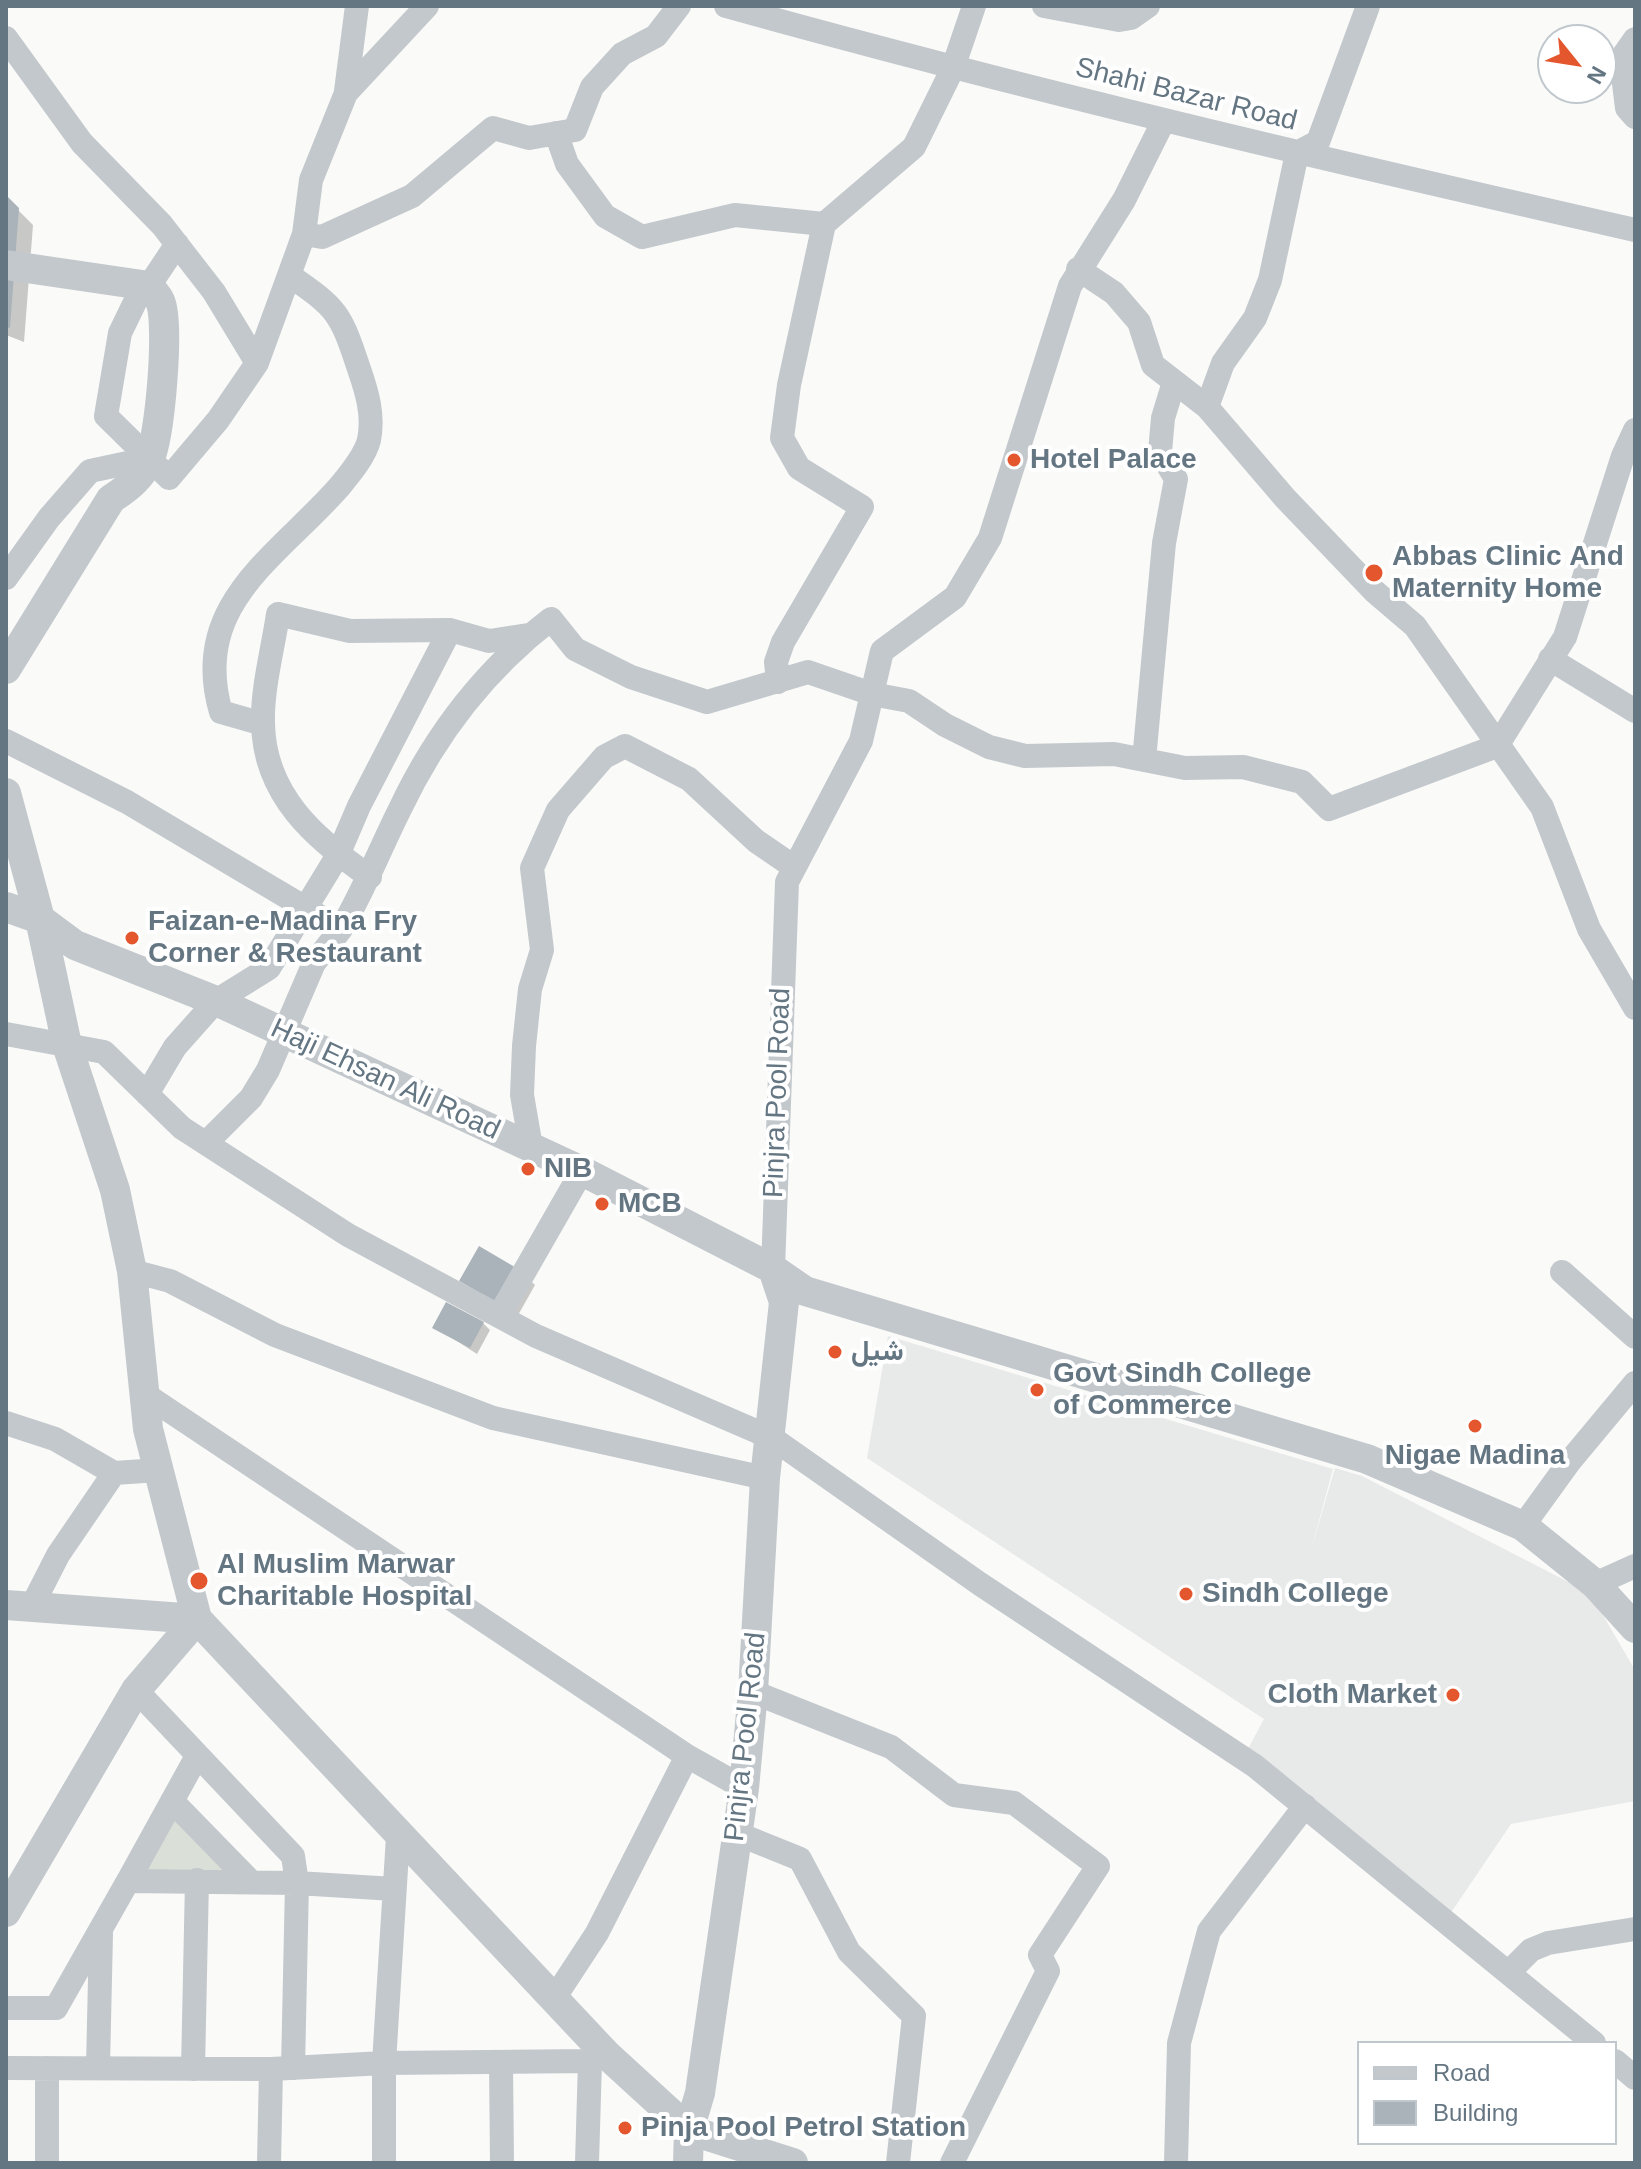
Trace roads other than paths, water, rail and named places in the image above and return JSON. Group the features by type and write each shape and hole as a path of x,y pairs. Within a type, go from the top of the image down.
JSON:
{"street":[{"path":"177,244 136,300 120,333 106,416 169,478 218,420 257,363 304,234 311,180 346,93 357,6"},
{"path":"346,93 427,6"},
{"path":"304,234 322,237 412,196 493,128 529,138 575,130 592,87 622,54 656,36 679,6"},
{"name":"Shahi Bazar Road","path":"727,6 953,68 1297,153 1635,230"},
{"path":"778,682 776,662 783,642 862,507 799,468 782,438 789,385 824,224 914,147 953,68 974,6"},
{"path":"1044,6 1119,20 1131,18 1148,6"},
{"path":"1207,407 1223,363 1255,318 1270,280 1297,153 1318,142 1368,6"},
{"path":"6,38 82,143 177,244 214,292 257,363"},
{"path":"1635,39 1621,59 1627,108 1635,117"},
{"name":"Pinjra Pool Road","path":"688,2163 689,2130 700,2093 744,1788 753,1692 765,1478 772,1438 784,1302 773,1269 787,882 861,741 882,651 955,597 990,538 1011,464 1078,269 1124,200 1164,120"},
{"path":"556,133 567,164 605,216 642,237 735,215 824,224"},
{"path":"6,265 149,286 161,302 164,323 161,410 151,458 134,485 111,499 6,669"},
{"path":"1078,269 1114,293 1139,322 1153,365 1207,407 1285,498 1374,591 1415,626 1542,807 1589,929 1635,1008"},
{"path":"263,724 221,712 213,685 223,616 247,579 350,473 369,442 370,401 346,330 332,304 289,275"},
{"path":"1144,760 1164,543 1176,479 1160,452 1163,418 1174,382"},
{"path":"206,1143 251,1098 268,1070 314,963 341,929 370,877 400,807 437,744 509,652 551,619 575,649 631,677 707,702 808,672 872,694 909,701 945,725 989,747 1025,756 1114,754 1185,768 1243,767 1302,782 1329,809 1497,746 1565,637 1623,456 1635,430"},
{"path":"6,578 49,518 90,471 151,458"},
{"path":"370,877 308,830 282,796 263,724 278,614 350,631 450,630 489,641 531,635"},
{"path":"147,1094 175,1047 216,1001 269,968 307,910 338,855 359,806 450,630"},
{"path":"1550,659 1635,711"},
{"path":"6,741 127,802 341,929"},
{"path":"531,1147 522,1095 524,1046 530,989 542,950 532,868 558,810 604,757 625,746 689,779 756,841 794,867"},
{"path":"6,793 40,919 67,1045 115,1190 132,1271 148,1429 197,1619 398,1836 555,1997 598,2058 689,2130 793,2163"},
{"name":"Haji Ehsan Ali Road","path":"6,907 40,919 75,945 216,1001 582,1171 773,1269 805,1291 1367,1459 1523,1526 1595,1584 1635,1628"},
{"path":"6,1034 104,1052 182,1128 348,1235 536,1336 772,1438 980,1584 1255,1766 1592,2041"},
{"path":"499,1316 582,1171"},
{"path":"132,1271 170,1281 275,1335 411,1390 493,1418 765,1478"},
{"path":"1562,1272 1635,1337"},
{"path":"1523,1526 1570,1461 1635,1383"},
{"path":"143,1393 687,1756 744,1788"},
{"path":"6,1423 55,1439 114,1473 159,1470"},
{"path":"19,1606 114,1473"},
{"path":"1595,1584 1635,1566"},
{"path":"19,1606 197,1619"},
{"path":"6,1912 136,1690 197,1619"},
{"path":"136,1690 293,1856 297,1883 282,2069 269,2163"},
{"path":"753,1692 891,1747 954,1795 1014,1803 1098,1866 1040,1955 1048,1971 952,2163"},
{"path":"6,2008 56,2008 197,1756"},
{"path":"555,1997 597,1933 687,1756"},
{"path":"172,1801 251,1882"},
{"path":"1176,2163 1179,2043 1209,1931 1305,1806"},
{"path":"738,1834 800,1859 849,1952 914,2016 898,2163"},
{"path":"384,2163 384,2063 398,1836"},
{"path":"193,2069 197,1880"},
{"path":"128,1881 297,1883 394,1889"},
{"path":"1509,1972 1531,1950 1548,1943 1635,1929"},
{"path":"98,2067 101,1930"},
{"path":"6,2068 282,2069 384,2063 501,2063 598,2058"},
{"path":"587,2163 598,2058"},
{"path":"501,2063 502,2163"},
{"path":"1617,2063 1635,2078"},
{"path":"47,2068 47,2163"}],"place":[{"name":"Hotel Palace","path":"1014,460"},
{"name":"Abbas Clinic And Maternity Home","path":"1374,573"},
{"name":"Faizan-e-Madina Fry Corner & Restaurant","path":"132,938"},
{"name":"NIB","path":"528,1169"},
{"name":"MCB","path":"602,1204"},
{"name":"شیل","path":"835,1352"},
{"name":"Govt Sindh College of Commerce","path":"1037,1390"},
{"name":"Nigae Madina","path":"1475,1426"},
{"name":"Al Muslim Marwar Charitable Hospital","path":"199,1581"},
{"name":"Sindh College","path":"1186,1594"},
{"name":"Cloth Market","path":"1453,1695"},
{"name":"Pinja Pool Petrol Station","path":"625,2128"}]}
